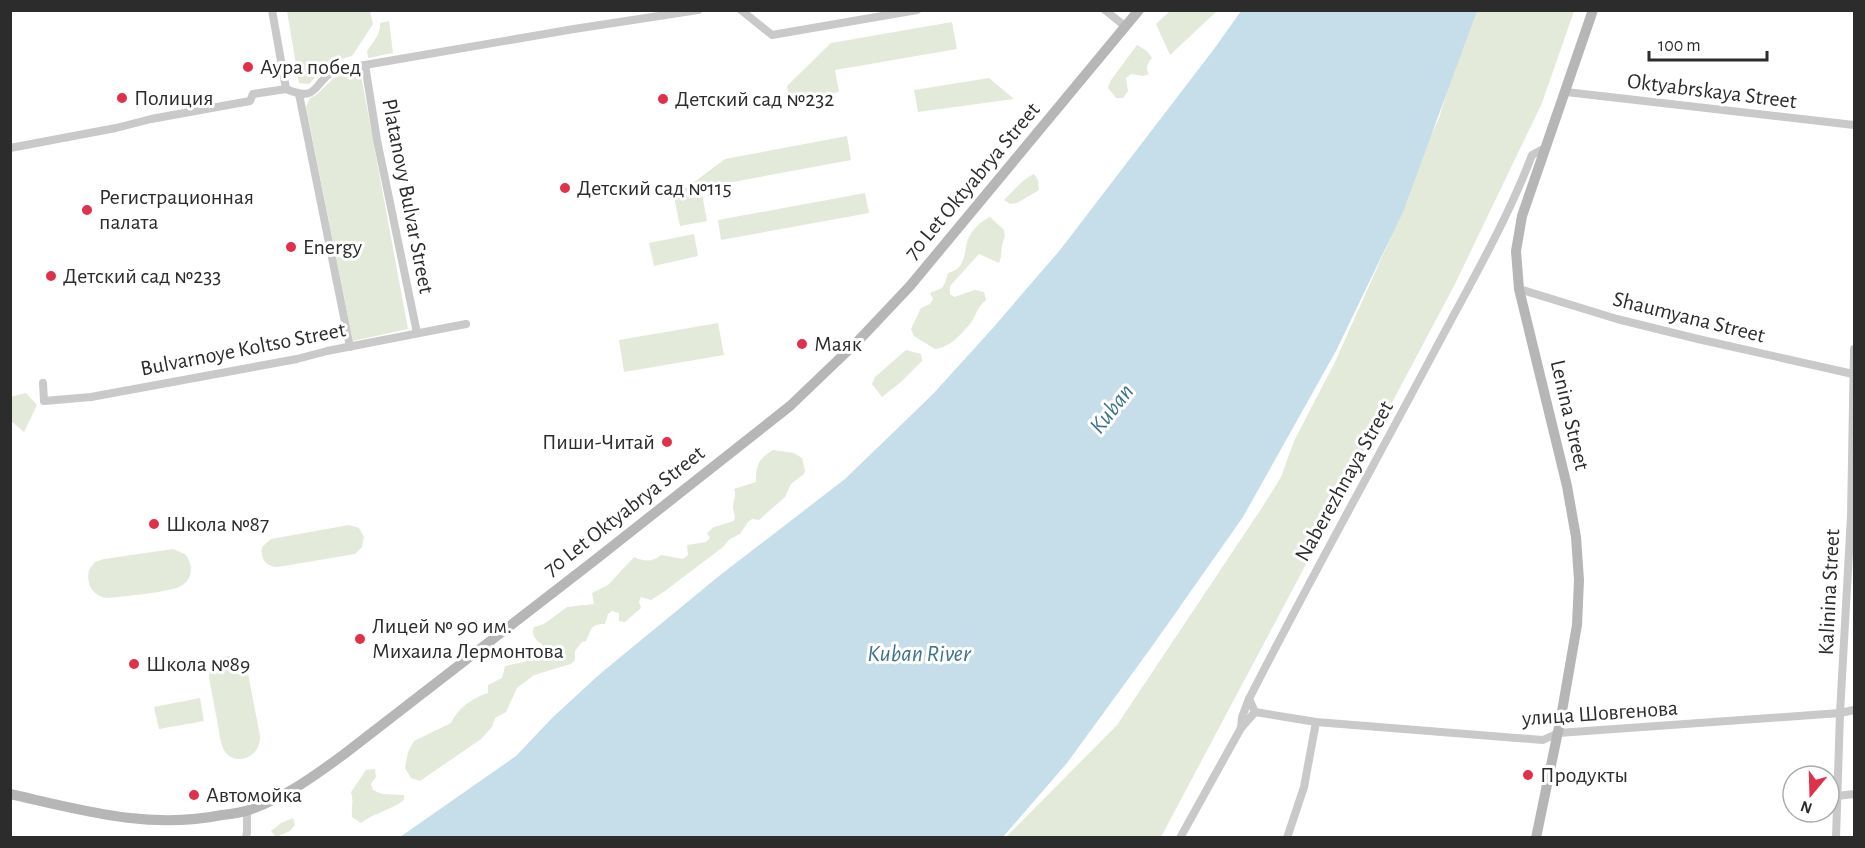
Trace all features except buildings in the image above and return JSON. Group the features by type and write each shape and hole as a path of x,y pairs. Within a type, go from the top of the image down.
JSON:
{"main road":[{"name":"70 Let Oktyabrya Street","path":"10,794 144,821 178,821 247,811 307,781 605,553 790,406 860,340 910,286 1139,10"},
{"name":"Lenina Street","path":"1536,837 1558,733 1577,625 1579,580 1576,537 1567,486 1520,289 1516,251 1522,216 1593,10"}],"street":[{"path":"272,10 286,88"},
{"path":"10,148 250,101 253,94 286,88 299,94 316,90 333,71 698,10"},
{"path":"741,10 772,35 917,10"},
{"path":"1105,10 1126,27"},
{"name":"Platanovy Bulvar Street","path":"365,65 377,140 417,333"},
{"name":"Oktyabrskaya Street","path":"1566,92 1854,125"},
{"path":"299,94 350,347"},
{"name":"Naberezhnaya Street","path":"1180,837 1241,728 1242,717 1249,699 1309,582 1489,249 1532,155 1545,148"},
{"name":"Shaumyana Street","path":"1520,289 1617,319 1853,374"},
{"name":"Bulvarnoye Koltso Street","path":"43,383 44,400 91,397 297,359 466,324"},
{"name":"Kalinina Street","path":"1838,764 1851,516 1854,349"},
{"path":"1241,728 1255,712 1249,699"},
{"name":"улица Шовгенова","path":"1255,712 1316,722 1543,740 1558,733 1840,713 1854,710"},
{"path":"1287,837 1304,787 1316,722"},
{"path":"246,837 248,832 247,811"}],"green space":[{"path":"287,11 370,11 373,24 352,56 330,62 309,84 299,83"},
{"path":"1170,11 1217,11 1170,55 1156,24"},
{"path":"1475,11 1574,11 1542,103 1454,286 1161,837 1005,838 1117,725 1281,477 1294,441 1335,362 1390,239 1419,162 1439,118 1463,40"},
{"path":"389,21 393,53 368,58 367,51 378,34 380,23"},
{"path":"952,22 957,49 835,70 839,92 790,101 787,86 831,43"},
{"path":"1137,45 1147,51 1152,58 1147,67 1149,74 1143,76 1131,74 1126,78 1128,91 1123,98 1116,98 1108,88 1111,80"},
{"path":"360,70 408,329 353,341 306,107 310,98 334,78"},
{"path":"989,78 1014,99 918,112 914,90"},
{"path":"847,136 851,160 701,188 707,221 680,226 674,197 725,159"},
{"path":"1034,174 1038,180 1039,190 1017,203 1010,204 1004,200 1022,182"},
{"path":"865,193 869,213 721,240 718,220"},
{"path":"990,217 1004,230 1005,237 999,263 979,254 950,286 950,294 954,297 975,290 984,292 986,300 959,336 946,346 935,349 914,336 911,329 921,308 930,304 933,299 930,293 942,288 948,273 961,265 973,230"},
{"path":"694,234 698,256 654,266 649,243"},
{"path":"718,323 724,355 624,372 619,340"},
{"path":"906,350 921,354 922,361 882,397 872,384 875,377"},
{"path":"26,393 37,405 24,432 11,421 10,397"},
{"path":"773,450 794,453 802,458 804,474 791,484 785,497 759,520 752,519 748,522 740,534 730,539 723,547 665,591 651,600 641,597 639,602 641,608 625,622 619,621 619,613 612,611 608,614 605,624 594,626 586,641 582,642 575,651 575,660 571,664 534,675 517,688 506,712 495,718 492,727 481,739 420,781 411,778 405,768 408,752 414,741 451,723 466,704 488,693 488,685 502,678 505,666 524,662 542,650 542,644 533,635 534,627 544,624 567,607 594,604 592,593 608,585 634,557 648,560 661,555 683,559 688,555 687,545 706,542 710,538 707,533 714,527 734,521 734,489 756,482 759,463"},
{"path":"349,525 359,528 364,537 362,547 355,554 278,567 270,566 263,559 262,547 271,539"},
{"path":"173,549 185,554 191,566 188,579 181,586 157,592 106,598 94,592 89,584 89,570 95,562"},
{"path":"229,656 239,658 247,668 260,736 256,750 251,755 239,759 227,754 223,748 209,678 214,662"},
{"path":"200,698 204,721 159,729 154,707"},
{"path":"375,769 376,777 371,784 373,790 382,794 404,795 404,800 361,823 352,817 351,792 366,770"},
{"path":"293,818 295,825 290,831 276,837 271,831 281,823"}],"water":[{"name":"Kuban River","path":"1241,11 1477,11 1403,212 1336,351 1243,517 1067,763 1003,837 400,837 516,756 553,717 601,673 719,576 845,479 933,394 1060,250"}],"place":[{"name":"Аура побед","path":"248,67"},
{"name":"Полиция","path":"122,98"},
{"name":"Детский сад №232","path":"663,99"},
{"name":"Детский сад №115","path":"565,188"},
{"name":"Регистрационная палата","path":"87,210"},
{"name":"Energy","path":"291,247"},
{"name":"Детский сад №233","path":"51,276"},
{"name":"Маяк","path":"802,344"},
{"name":"Пиши-Читай","path":"667,442"},
{"name":"Школа №87","path":"154,524"},
{"name":"Лицей № 90 им. Михаила Лермонтова","path":"360,639"},
{"name":"Школа №89","path":"134,664"},
{"name":"Продукты","path":"1528,775"},
{"name":"Автомойка","path":"194,795"}],"water label":[{"name":"Kuban","path":"1112,409"}]}
